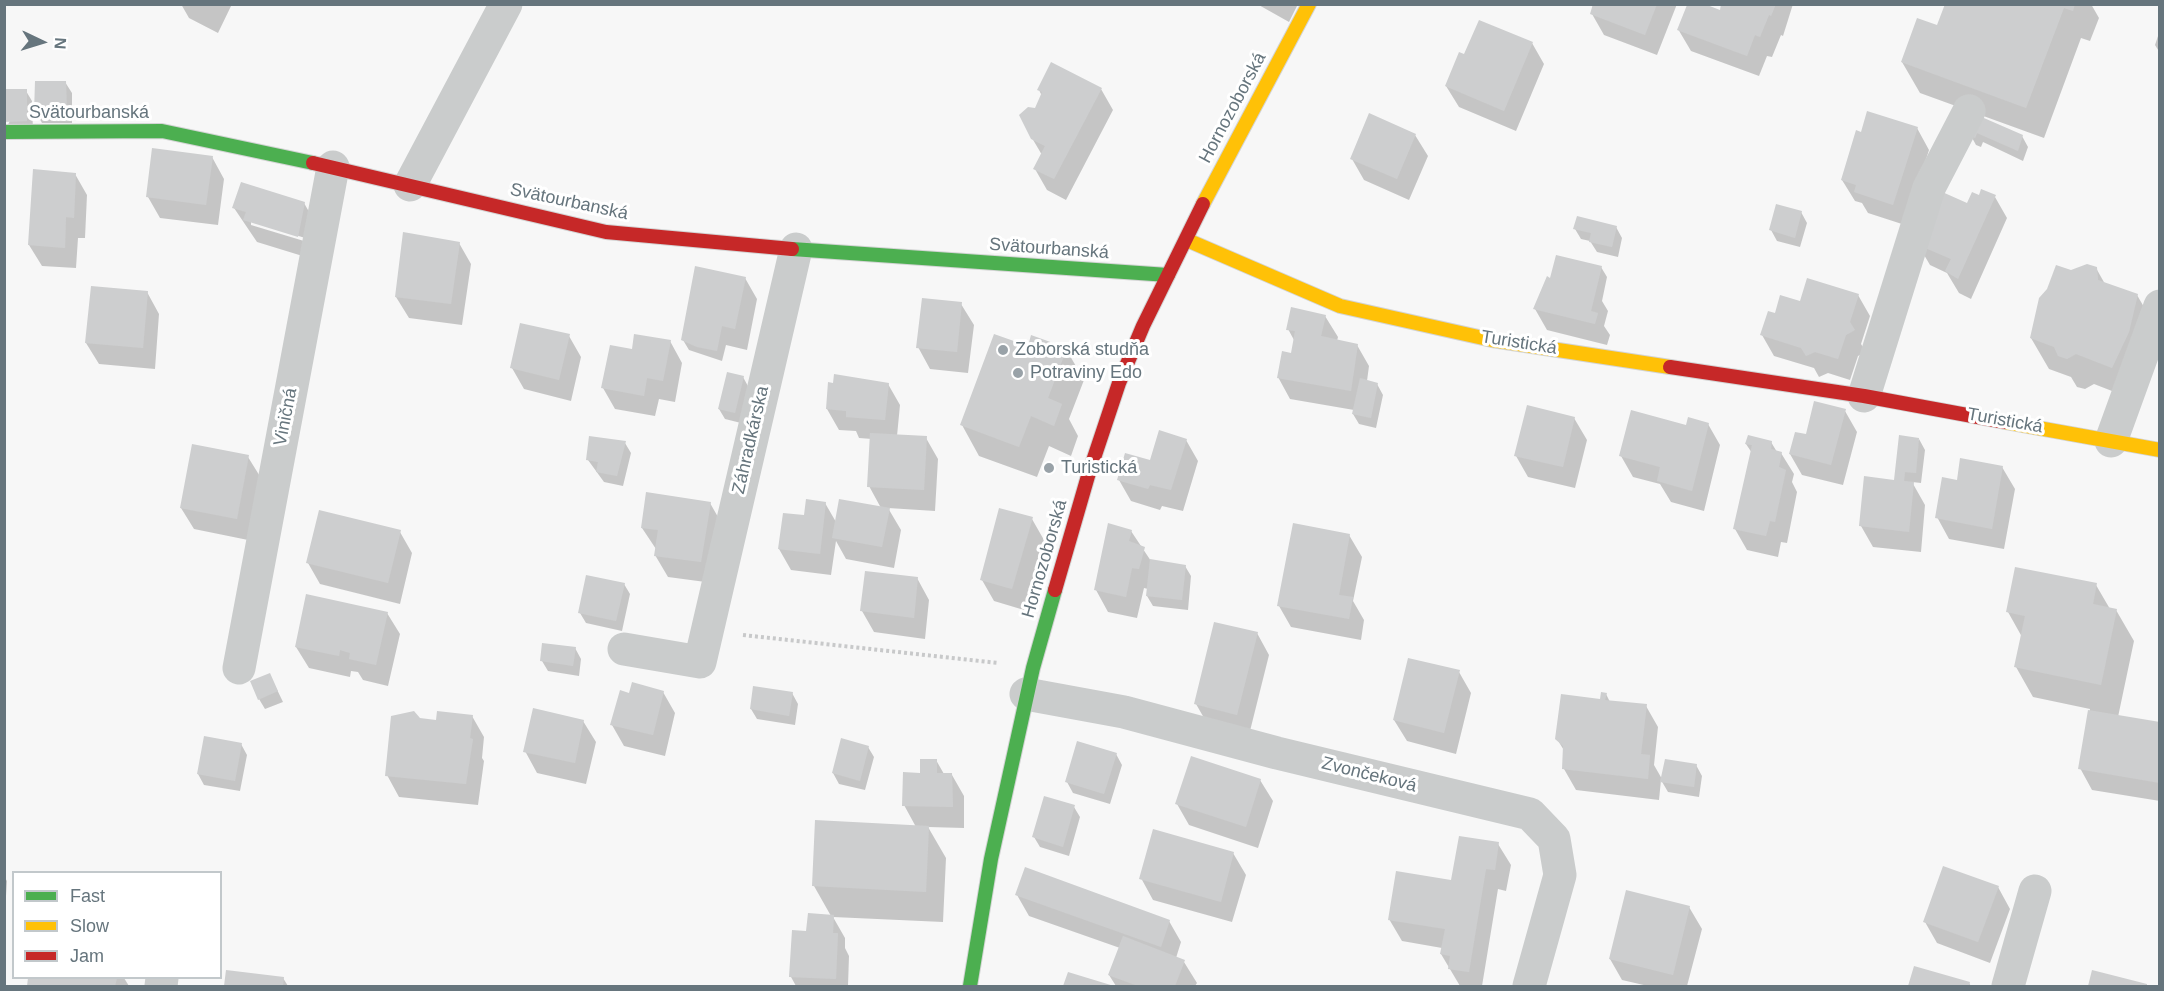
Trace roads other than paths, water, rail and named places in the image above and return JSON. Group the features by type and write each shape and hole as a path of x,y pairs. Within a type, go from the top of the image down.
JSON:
{"street":[{"path":"410,185 506,4"},
{"name":"Hornozoborská","path":"969,987 991,859 1026,694 1088,476 1119,383 1143,326 1216,177 1309,4"},
{"path":"1864,396 1929,188 1969,111"},
{"name":"Svätourbanská","path":"4,132 162,131 333,167 606,232 796,249 1168,275"},
{"name":"Viničná","path":"239,668 333,167"},
{"name":"Turistická","path":"1187,240 1340,306 1492,340 1864,396 2160,450"},
{"name":"Záhradkárska","path":"624,649 700,662 796,249"},
{"path":"2111,441 2160,306"},
{"name":"Zvončeková","path":"1026,694 1124,712 1277,753 1530,814 1554,839 1560,875 1529,987"},
{"path":"2008,987 2035,891"}],"place":[{"name":"Zoborská studňa","path":"1003,350"},
{"name":"Potraviny Edo","path":"1018,373"},
{"name":"Turistická","path":"1049,468"}]}
